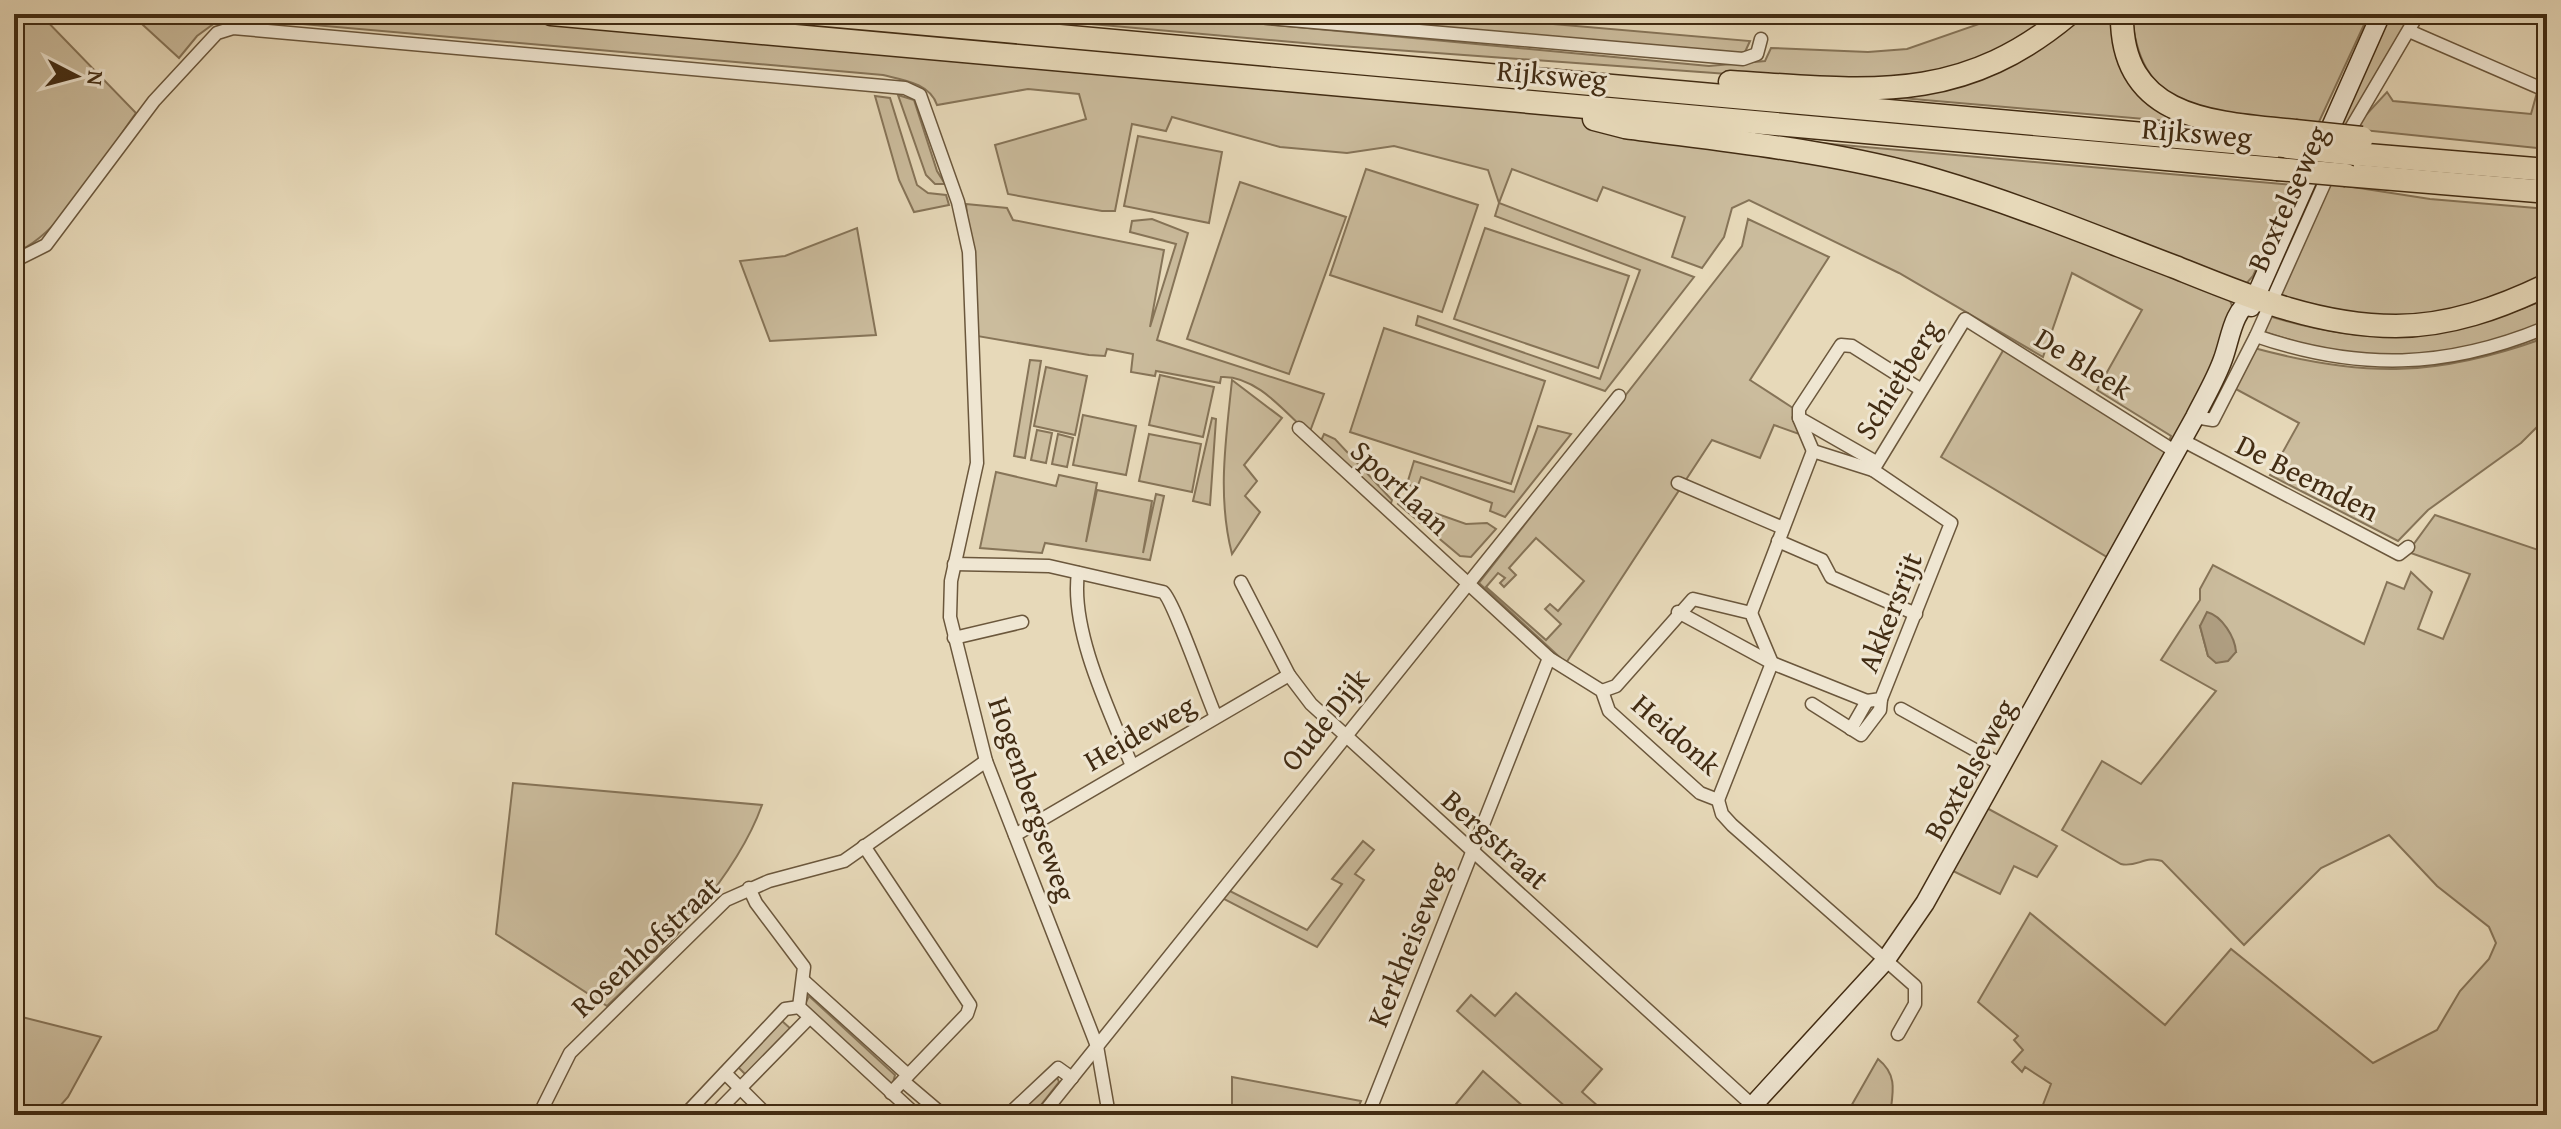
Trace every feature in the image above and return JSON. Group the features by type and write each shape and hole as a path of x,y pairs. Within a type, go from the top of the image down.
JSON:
{"highway":[{"name":"Rijksweg","path":"551,14 2547,192"},
{"name":"Rijksweg","path":"815,14 1535,79 2292,139 2547,170"},
{"path":"1535,79 1629,76 1858,90 1910,88 1950,79 2000,61 2036,41 2069,14"},
{"path":"2122,14 2128,60 2143,84 2166,104 2210,121 2292,139"},
{"path":"1533,103 1625,127 1845,157 1936,181 2039,214 2262,301 2355,324 2398,326 2461,319 2547,285"}],"street":[{"path":"1222,14 1743,59 1757,54 1761,39"},
{"name":"Boxtelseweg","path":"2195,417 2213,420 2256,336 2262,301 2381,14"},
{"name":"Boxtelseweg","path":"1748,1110 1885,961 1925,903 2004,766 2195,417 2224,358 2232,353 2262,301 2347,132 2418,14"},
{"name":"Hogenbergseweg","path":"14,261 46,245 154,101 217,33 233,28 905,88 920,95 926,103 953,184 969,252 977,463 949,598 954,638 986,761 1097,1046 1109,1115"},
{"path":"2409,31 2547,91"},
{"name":"Schietberg","path":"1751,613 1813,451 1874,466 1965,319"},
{"name":"De Bleek","path":"1965,319 2179,446"},
{"path":"2256,336 2315,354 2400,362 2471,352 2547,327"},
{"path":"1813,451 1799,418 1799,409 1841,345 1852,346 1920,389"},
{"name":"Oude Dijk","path":"1042,1115 1619,396"},
{"path":"1799,418 1874,466"},
{"name":"Sportlaan","path":"1299,428 1468,584"},
{"name":"De Beemden","path":"2179,446 2399,554 2408,547"},
{"name":"Akkersrijt","path":"1678,612 1772,663 1867,701 1881,699 1951,523 1948,517 1874,466"},
{"path":"1678,483 1822,560 1831,577 1916,614"},
{"path":"954,564 1020,563 1163,592 1172,603 1194,668 1216,717"},
{"path":"1078,573 1077,601 1083,627 1105,697 1132,766"},
{"name":"Bergstraat","path":"1241,582 1289,675 1311,704 1748,1110"},
{"name":"Heidonk","path":"1468,584 1549,658 1602,691 1609,711 1700,793 1718,800 1722,814 1732,825 1915,986 1917,995 1898,1034"},
{"path":"1602,691 1616,686 1688,602 1699,599 1751,613 1772,663 1718,800"},
{"path":"954,638 1022,622"},
{"name":"Kerkheiseweg","path":"1368,1115 1549,658"},
{"name":"Heideweg","path":"1015,835 1289,675"},
{"path":"1830,715 1844,693"},
{"path":"1812,704 1861,735 1880,710 1881,699"},
{"path":"1851,729 1867,701"},
{"path":"1901,709 2004,766"},
{"name":"Rosenhofstraat","path":"539,1115 560,1068 575,1046 726,900 749,888 829,867 986,761"},
{"path":"864,846 970,1005 967,1014 891,1093"},
{"path":"749,888 804,967 799,1007"},
{"path":"804,981 943,1115"},
{"path":"799,1007 916,1115"},
{"path":"685,1115 785,1009 799,1007"},
{"path":"714,1115 809,1018"},
{"path":"1008,1115 1058,1068 1072,1078"},
{"path":"725,1073 767,1115"}],"shaded area":[{"path":"14,14 40,14 136,113 66,211 32,243 14,253"},
{"path":"131,14 439,14 1569,115 1921,181 2229,298 2234,311 2205,384 2107,557 1941,457 2004,349 2166,449 2171,436 2097,390 2142,310 2072,273 2043,357 1899,273 1749,200 1732,208 1724,237 1702,268 1672,257 1685,217 1603,187 1597,201 1512,169 1499,203 1488,170 1394,146 1347,153 1280,147 1172,117 1166,131 1132,124 1115,211 1102,211 1008,194 995,145 1086,119 1079,94 1028,89 937,105 922,87 883,75 223,17 197,36 179,58"},
{"path":"979,14 1159,14 1709,66 1765,61 1771,48 1868,52 1907,49 1982,23 1979,14 2056,14 1998,53 1946,70 1851,83 1326,45"},
{"path":"1267,14 1438,14 1750,41 1745,52 1734,54"},
{"path":"2075,14 2117,14 2116,32 2179,117 2179,122 1890,97 1912,92"},
{"path":"2132,14 2369,14 2318,124 2223,114 2195,107 2171,95 2152,77 2139,51"},
{"path":"2391,14 2414,14 2345,128 2270,295 2267,286"},
{"path":"2538,89 2547,93 2547,149 2353,129 2387,92 2393,101 2531,114"},
{"path":"898,95 914,100 937,171 945,184 935,184 926,175"},
{"path":"875,96 890,98 917,185 928,193 946,195 949,205 914,212 899,180"},
{"path":"1138,136 1222,152 1209,223 1124,206"},
{"path":"1740,136 2294,185 2253,276 2245,285 2063,220"},
{"path":"1366,169 1478,205 1442,312 1330,275"},
{"path":"1240,182 1346,217 1289,374 1187,339"},
{"path":"2327,183 2430,199 2547,209 2547,280 2458,311 2370,318 2277,299"},
{"path":"1499,203 1694,277 1605,391 1416,325 1418,316 1600,379 1640,270 1495,216"},
{"path":"966,204 1007,208 1013,220 1164,250 1150,327 1176,244 1130,232 1132,221 1152,219 1188,233 1157,340 1324,394 1309,434 1269,396 1234,378 1221,377 1220,383 1156,371 1155,376 1131,372 1133,354 1107,349 1105,356 1089,355 977,336"},
{"path":"1748,219 1829,257 1750,380 1793,408 1799,434 1774,425 1760,458 1712,440 1566,663 1479,583 1742,246","holes":["1536,538 1584,581 1558,611 1550,604 1545,609 1561,624 1546,640 1486,587 1498,573 1505,578 1500,583 1504,587 1516,575 1509,568"]},
{"path":"857,228 876,335 770,341 740,261 785,256"},
{"path":"1485,228 1629,276 1598,368 1454,319"},
{"path":"2547,299 2547,325 2446,354 2338,355 2265,332 2269,316 2343,333 2410,336 2475,324"},
{"path":"1384,328 1545,381 1511,484 1350,432"},
{"path":"2547,337 2547,417 2521,443 2428,510 2398,541 2270,475 2299,423 2234,388 2254,348 2331,365 2401,369 2471,360"},
{"path":"1030,360 1041,361 1025,458 1014,456"},
{"path":"1046,367 1087,376 1075,435 1034,426"},
{"path":"1160,375 1214,387 1203,437 1149,425"},
{"path":"1232,380 1282,418 1244,465 1257,481 1245,496 1260,512 1232,554 1224,489"},
{"path":"1083,415 1136,426 1126,475 1073,465"},
{"path":"1212,418 1216,419 1210,505 1193,501"},
{"path":"1538,426 1571,434 1505,517 1490,511 1492,503 1421,477 1417,488 1407,484 1414,461 1514,492"},
{"path":"1037,430 1052,433 1046,463 1031,460"},
{"path":"1058,434 1073,438 1067,467 1052,464"},
{"path":"1149,434 1201,444 1192,492 1139,481"},
{"path":"1324,434 1335,439 1392,500 1389,509 1320,443"},
{"path":"996,472 1056,486 1059,475 1097,483 1086,542 1097,490 1152,501 1143,553 1156,494 1164,496 1150,560 1045,543 1042,553 980,548"},
{"path":"1404,498 1415,501 1418,507 1466,524 1487,523 1496,529 1471,557 1460,556 1398,504"},
{"path":"2435,515 2547,553 2547,1115 2039,1115 2051,1084 2025,1067 2022,1072 2012,1062 2023,1050 2014,1040 2018,1036 1978,1002 2030,913 2165,1025 2231,949 2373,1063 2437,1030 2460,991 2489,959 2496,943 2489,927 2437,886 2389,835 2321,868 2244,945 2162,861 2121,864 2062,830 2102,761 2141,784 2216,691 2161,660 2200,600 2200,589 2213,565 2364,644 2387,582 2404,589 2411,572 2432,592 2418,629 2443,639 2470,574 2408,552","holes":["2200,626 2227,629 2236,652 2208,656"]},
{"path":"2207,612 2223,622 2233,640 2236,652 2228,661 2216,663 2208,656 2200,626"},
{"path":"513,783 762,805 735,860 716,887 673,939 607,1006 496,934"},
{"path":"1985,807 2057,846 2037,877 2014,866 2000,894 1949,869"},
{"path":"1363,841 1374,850 1355,874 1364,880 1317,947 1222,898 1228,890 1307,930 1342,884 1332,879"},
{"path":"1516,993 1602,1069 1582,1092 1608,1115 1561,1115 1567,1108 1457,1011 1471,995 1495,1016"},
{"path":"809,996 895,1075 893,1083 889,1085 804,1006"},
{"path":"14,1015 101,1037 68,1097 52,1115 14,1115"},
{"path":"781,1020 792,1030 747,1076 737,1066"},
{"path":"1878,1059 1891,1078 1890,1115 1846,1115"},
{"path":"1483,1071 1533,1115 1474,1115 1456,1104"},
{"path":"1057,1077 1059,1082 1033,1115 1014,1115"},
{"path":"1232,1077 1361,1101 1355,1115 1232,1115"}]}
